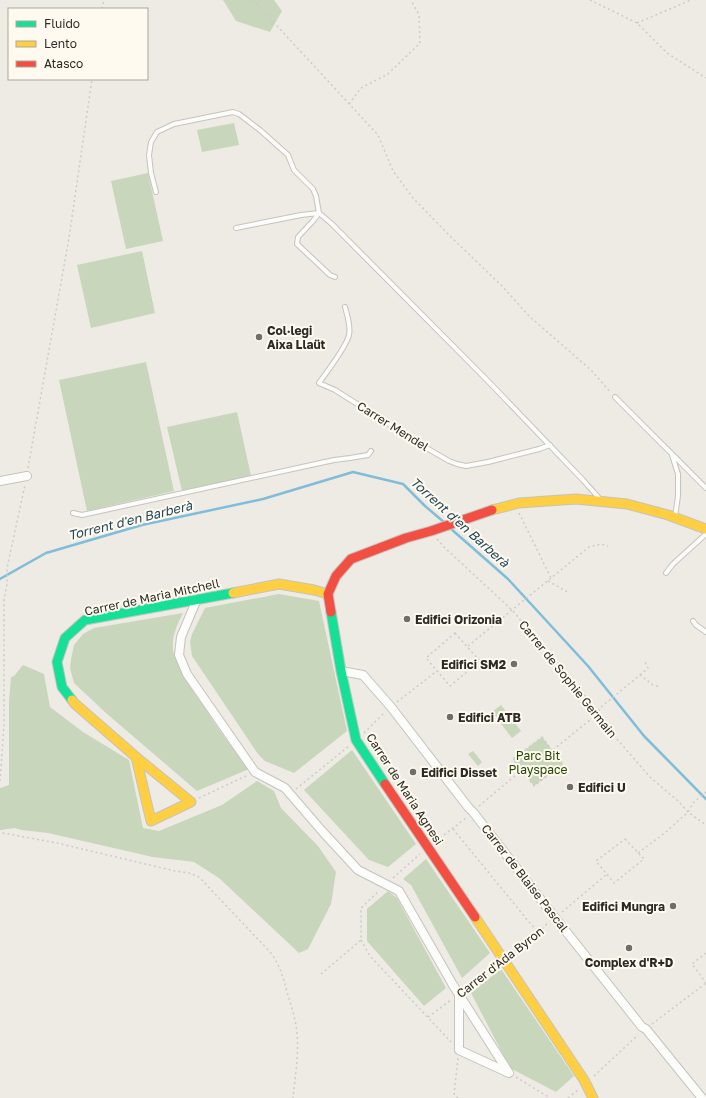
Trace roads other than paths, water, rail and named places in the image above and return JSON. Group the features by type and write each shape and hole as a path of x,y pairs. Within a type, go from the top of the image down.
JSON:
{"street":[{"path":"0,481 27,476"},
{"path":"328,594 336,576 351,559 406,538 478,514 519,503 576,499 627,504 668,515 706,528"},
{"name":"Carrer de Maria Mitchell","path":"136,757 151,822 191,802 74,703 62,687 57,662 65,638 85,620 279,584 328,594"},
{"name":"Carrer de Maria Agnesi","path":"328,594 341,671 356,740 586,1083 593,1098"},
{"path":"196,600 181,637 179,655 187,674 255,772 285,788 358,870 399,891 459,994 509,1073 458,1050 459,994"},
{"name":"Carrer de Blaise Pascal","path":"341,671 362,675 391,707 555,918 642,1027 646,1028 702,1098"}],"lane":[{"path":"156,192 151,173 149,155 151,142 157,132 174,124 233,112 239,114 260,130 288,155 294,170 313,189 316,196 319,213 332,224 475,367 583,480 602,502"},
{"path":"236,228 301,215 319,213"},
{"path":"319,213 298,237 297,244 335,278"},
{"name":"Carrer Mendel","path":"345,307 349,324 349,335 345,345 319,383 335,390 430,450 457,464 466,466 488,462 550,445"},
{"path":"615,397 706,488"},
{"path":"73,513 82,515 334,460 368,455 371,451"},
{"path":"671,454 678,474 678,496 675,518"},
{"path":"666,573 673,564 706,534"},
{"path":"693,621 706,632"}],"waterway":[{"name":"Torrent d'en Barberà","path":"0,579 46,553 142,525 263,499 353,472 403,484 445,523"},
{"name":"Torrent d'en Barberà","path":"450,528 508,579 588,666 644,736 706,799"}],"place":[{"name":"Col·legi Aixa Llaüt","path":"259,337"},
{"name":"Edifici Orizonia","path":"407,619"},
{"name":"Edifici SM2","path":"514,664"},
{"name":"Edifici ATB","path":"450,717"},
{"name":"Edifici Disset","path":"413,772"},
{"name":"Edifici U","path":"570,787"},
{"name":"Edifici Mungra","path":"673,906"},
{"name":"Complex d'R+D","path":"629,948"}],"park label":[{"name":"Parc Bit Playspace","path":"538,762"}]}
